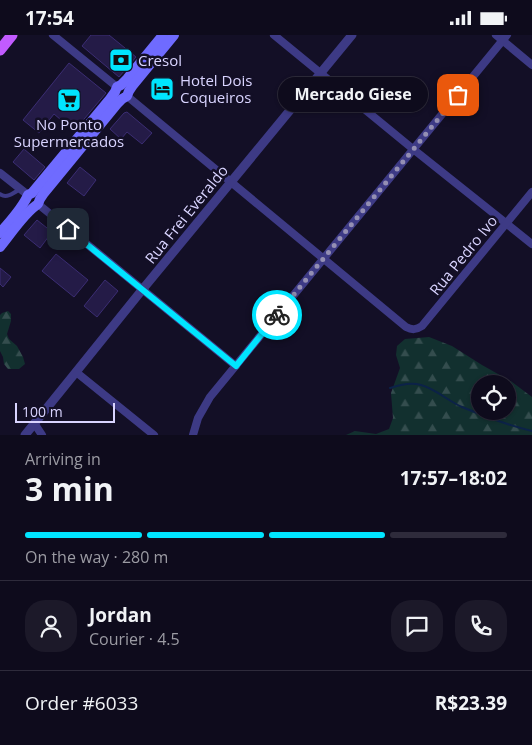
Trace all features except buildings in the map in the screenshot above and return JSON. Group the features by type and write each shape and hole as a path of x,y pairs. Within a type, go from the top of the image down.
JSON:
{"main road":[{"path":"0,50 12,35"},
{"path":"122,92 163,35"},
{"path":"0,233 174,35"},
{"path":"0,247 31,198"}],"street":[{"path":"53,35 323,258"},
{"path":"274,35 532,244"},
{"name":"Rua Frei Everaldo","path":"24,435 352,35"},
{"path":"193,435 198,417 210,397 502,37 532,65"},
{"path":"0,173 236,366"},
{"name":"Rua Pedro Ivo","path":"323,258 406,327 412,330 418,329 532,193"},
{"path":"76,372 154,435"},
{"path":"34,423 42,435"}],"lane":[{"path":"0,194 6,197 31,198"}],"green space":[{"path":"8,311 11,314 11,321 7,334 9,339 17,346 25,364 19,369 8,369 4,364 0,351 0,315"},
{"path":"429,337 452,346 500,375 471,375 471,420 516,420 516,385 532,397 532,435 346,435 355,431 376,434 389,429 393,418 391,393 400,368 396,355 397,346 405,339"}],"waterway":[{"path":"390,388 409,384 421,385 432,389 471,411 532,431"}],"way so far":[{"path":"277,315 458,95"}],"place":[{"name":"Cresol","path":"121,60"},
{"name":"Hotel Dois Coqueiros","path":"162,89"},
{"name":"Mercado Giese","path":"458,95"},
{"name":"No Ponto Supermercados","path":"69,100"}],"route":[{"path":"68,229 236,366 277,315"}]}
